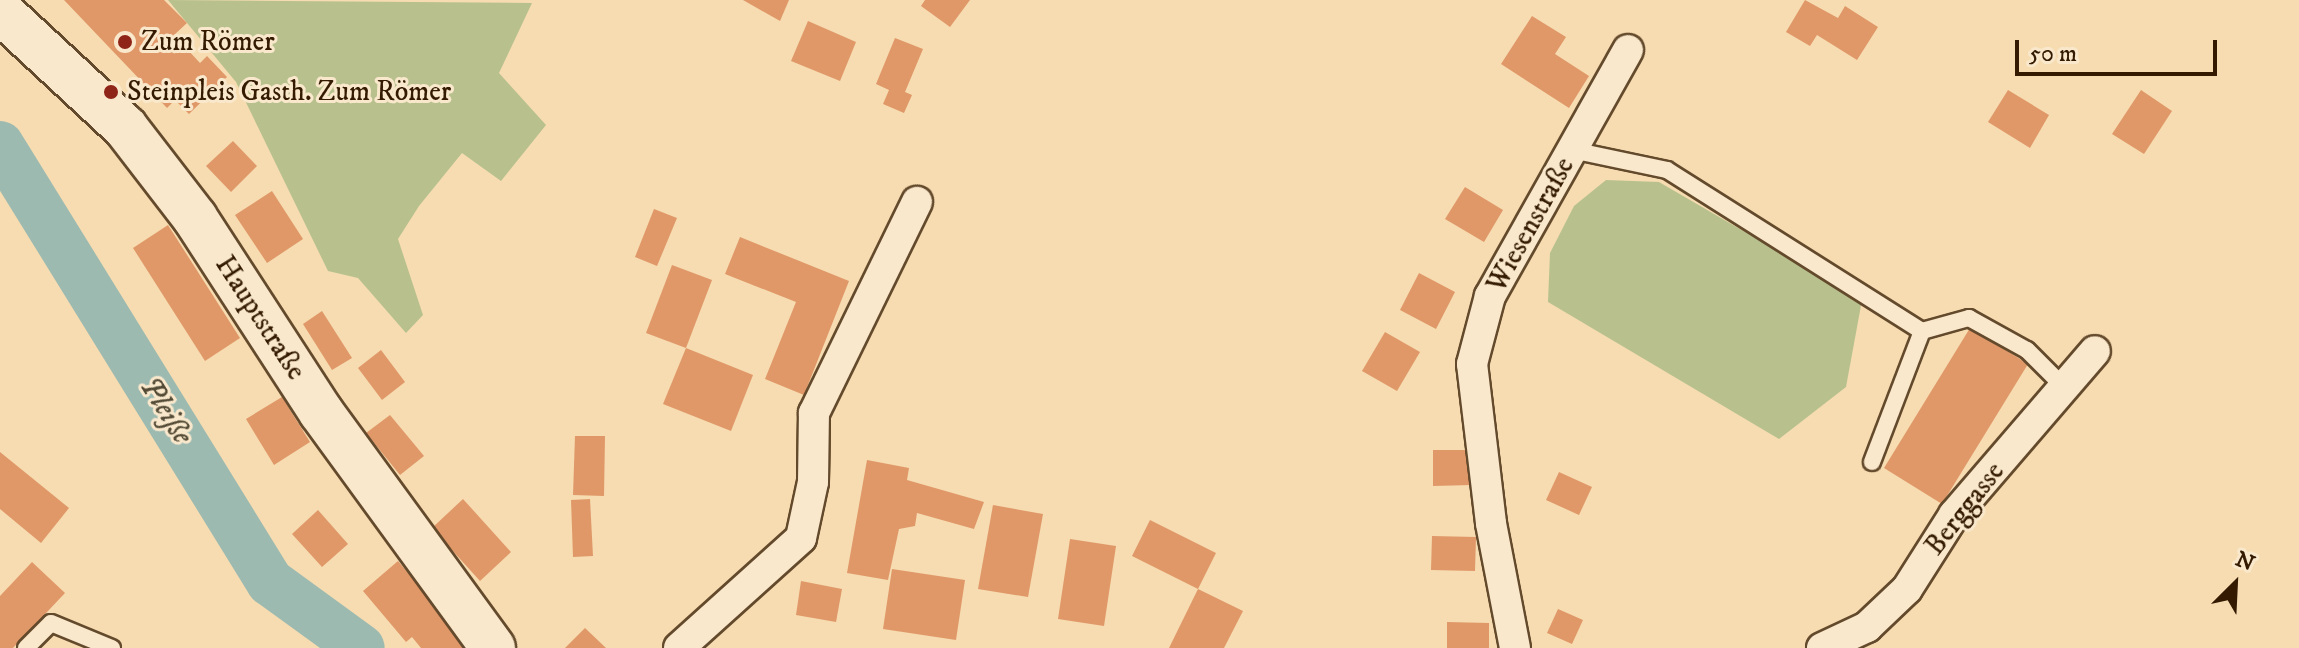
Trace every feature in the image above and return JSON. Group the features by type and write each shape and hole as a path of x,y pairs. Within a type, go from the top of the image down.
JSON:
{"main road":[{"name":"Hauptstraße","path":"0,11 125,127 195,218 321,412 493,648"}],"street":[{"name":"Wiesenstraße","path":"1515,648 1491,523 1472,364 1490,296 1628,50"},
{"path":"679,648 801,538 813,482 814,413 917,202"},
{"name":"Berggasse","path":"1822,648 1867,627 1907,589 1954,515 2066,389 2095,351"}],"lane":[{"path":"1572,150 1667,170 1922,331 1969,318 2027,350 2066,389"},
{"path":"1872,462 1922,331"},
{"path":"26,648 51,623 112,648"}],"green space":[{"path":"168,0 532,3 499,73 546,125 501,181 462,153 419,206 398,239 423,315 406,333 358,278 328,271 236,82"},
{"path":"1606,180 1659,182 1862,300 1846,387 1779,439 1548,302 1550,253 1574,206"}],"building":[{"path":"64,0 164,0 187,23 174,35 200,63 207,56 227,77 189,114 175,100 167,108"},
{"path":"743,0 789,0 780,21"},
{"path":"925,0 970,0 950,27 921,6"},
{"path":"1805,0 1838,18 1845,6 1878,27 1857,60 1817,35 1810,46 1786,32"},
{"path":"1532,16 1566,37 1555,54 1589,76 1569,108 1501,64"},
{"path":"808,21 856,42 840,81 791,61"},
{"path":"895,38 923,49 905,92 912,95 904,113 883,104 889,90 876,84"},
{"path":"2008,90 2049,115 2030,148 1988,122"},
{"path":"2141,90 2172,111 2144,154 2112,134"},
{"path":"233,141 257,166 231,192 206,166"},
{"path":"1465,187 1503,210 1484,242 1445,219"},
{"path":"272,191 303,239 267,263 235,215"},
{"path":"654,209 677,218 657,266 635,257"},
{"path":"168,225 240,338 205,361 133,248"},
{"path":"740,237 849,281 804,395 765,379 796,302 725,274"},
{"path":"672,265 712,280 686,348 646,333"},
{"path":"1419,273 1455,292 1436,329 1400,310"},
{"path":"322,311 352,358 332,370 303,324"},
{"path":"1970,328 2028,364 1942,504 1884,468"},
{"path":"1385,332 1420,352 1397,391 1362,371"},
{"path":"686,348 753,375 731,431 663,404"},
{"path":"381,350 405,382 382,400 358,368"},
{"path":"282,397 310,442 274,465 246,419"},
{"path":"390,415 424,456 400,475 366,433"},
{"path":"575,436 605,436 604,496 573,495"},
{"path":"1433,450 1471,450 1472,485 1433,486"},
{"path":"0,452 69,508 41,543 0,509"},
{"path":"867,460 909,468 907,480 984,502 974,529 917,513 915,526 899,529 888,580 847,573"},
{"path":"1559,472 1592,487 1579,515 1546,500"},
{"path":"463,499 511,552 480,581 432,528"},
{"path":"590,499 593,556 573,557 571,500"},
{"path":"993,505 1043,514 1028,597 978,589"},
{"path":"318,510 348,544 322,567 292,534"},
{"path":"1150,520 1216,553 1198,589 1132,556"},
{"path":"1432,536 1476,537 1475,571 1431,570"},
{"path":"1070,539 1116,546 1104,626 1058,619"},
{"path":"398,561 471,648 421,648 412,637 406,642 363,591"},
{"path":"32,562 65,593 13,648 0,648 0,596"},
{"path":"892,569 965,580 956,640 883,629"},
{"path":"801,581 842,589 836,622 796,615"},
{"path":"1198,589 1243,611 1224,648 1169,648"},
{"path":"1558,609 1583,620 1572,644 1547,633"},
{"path":"1447,622 1489,623 1489,648 1447,648"},
{"path":"585,628 606,648 565,648"}],"waterway":[{"name":"Pleiße","path":"0,145 270,582 361,648"}],"place":[{"name":"Zum Römer","path":"125,42"},
{"name":"Steinpleis Gasth. Zum Römer","path":"111,92"}]}
